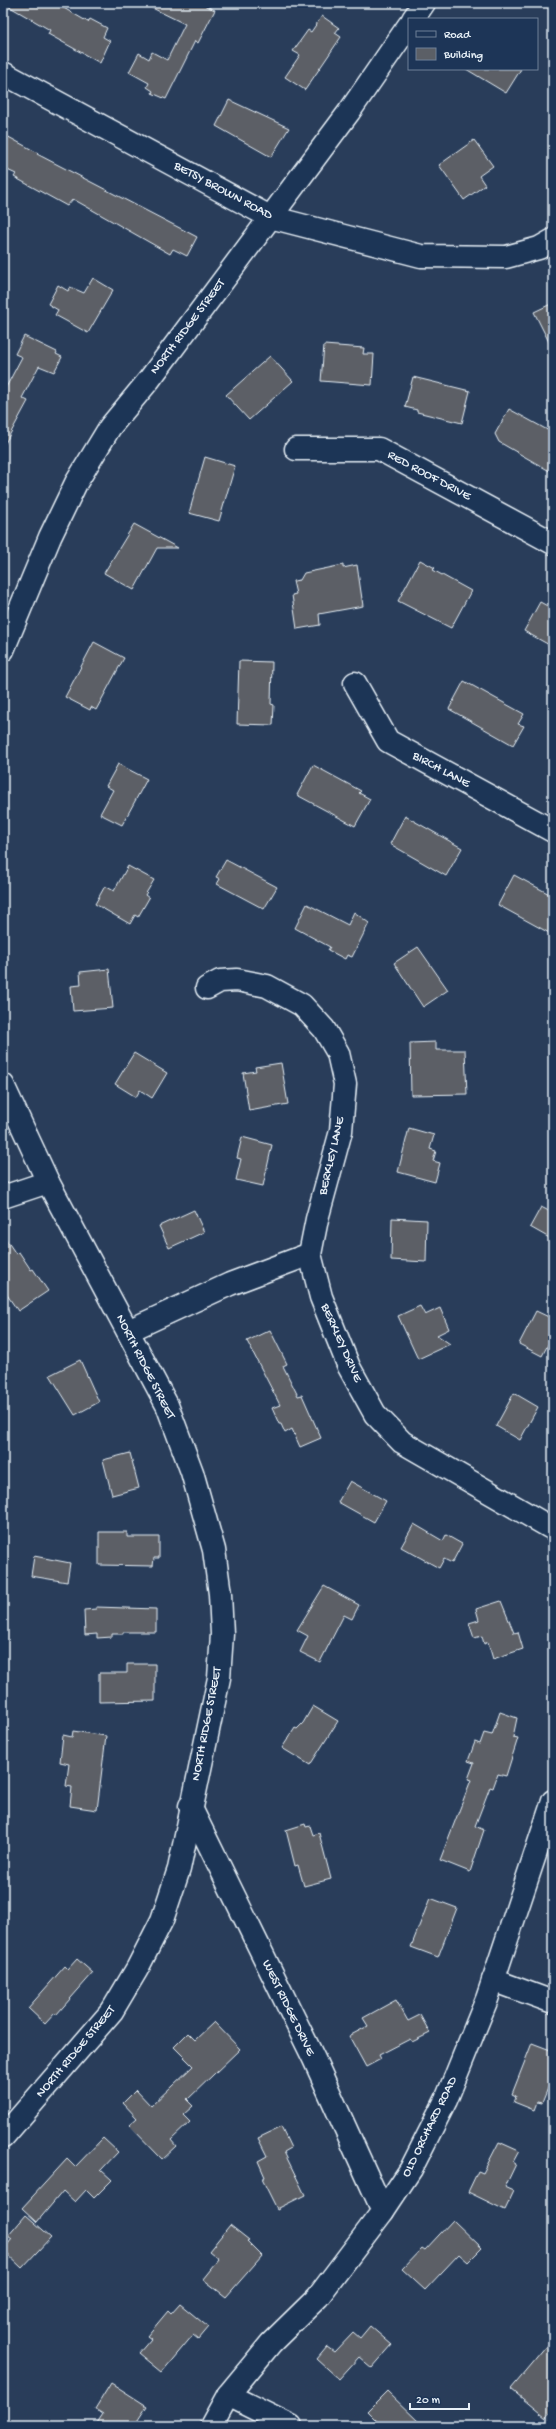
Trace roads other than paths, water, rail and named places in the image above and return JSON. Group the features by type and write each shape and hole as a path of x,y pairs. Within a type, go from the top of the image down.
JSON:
{"street":[{"path":"414,18 424,3"},
{"name":"NORTH RIDGE STREET","path":"3,650 50,537 76,483 102,439 349,112 408,26"},
{"name":"BETSY BROWN ROAD","path":"3,73 270,217 421,256 506,257 539,248 553,240"},
{"name":"RED ROOF DRIVE","path":"296,448 379,449 553,543"},
{"name":"BIRCH LANE","path":"355,683 388,741 553,831"},
{"name":"BERKLEY LANE","path":"207,988 220,981 237,980 267,986 302,1005 324,1029 338,1053 345,1084 340,1131 317,1219 310,1254"},
{"name":"NORTH RIDGE STREET","path":"3,1085 48,1182 167,1405 192,1472 214,1550 220,1594 222,1634 219,1678 190,1806 179,1869 165,1912 137,1969 112,2011 3,2137"},
{"path":"3,1197 48,1182"},
{"path":"128,1331 230,1284 310,1254"},
{"name":"BERKLEY DRIVE","path":"310,1254 321,1298 349,1367 375,1414 402,1442 553,1529"},
{"name":"OLD ORCHARD ROAD","path":"211,2426 228,2395 271,2343 318,2297 383,2211 411,2169 446,2100 493,1980 553,1801"},
{"name":"WEST RIDGE DRIVE","path":"190,1806 314,2059 383,2211"},
{"path":"493,1980 553,2002"},
{"path":"228,2395 292,2426"}]}
